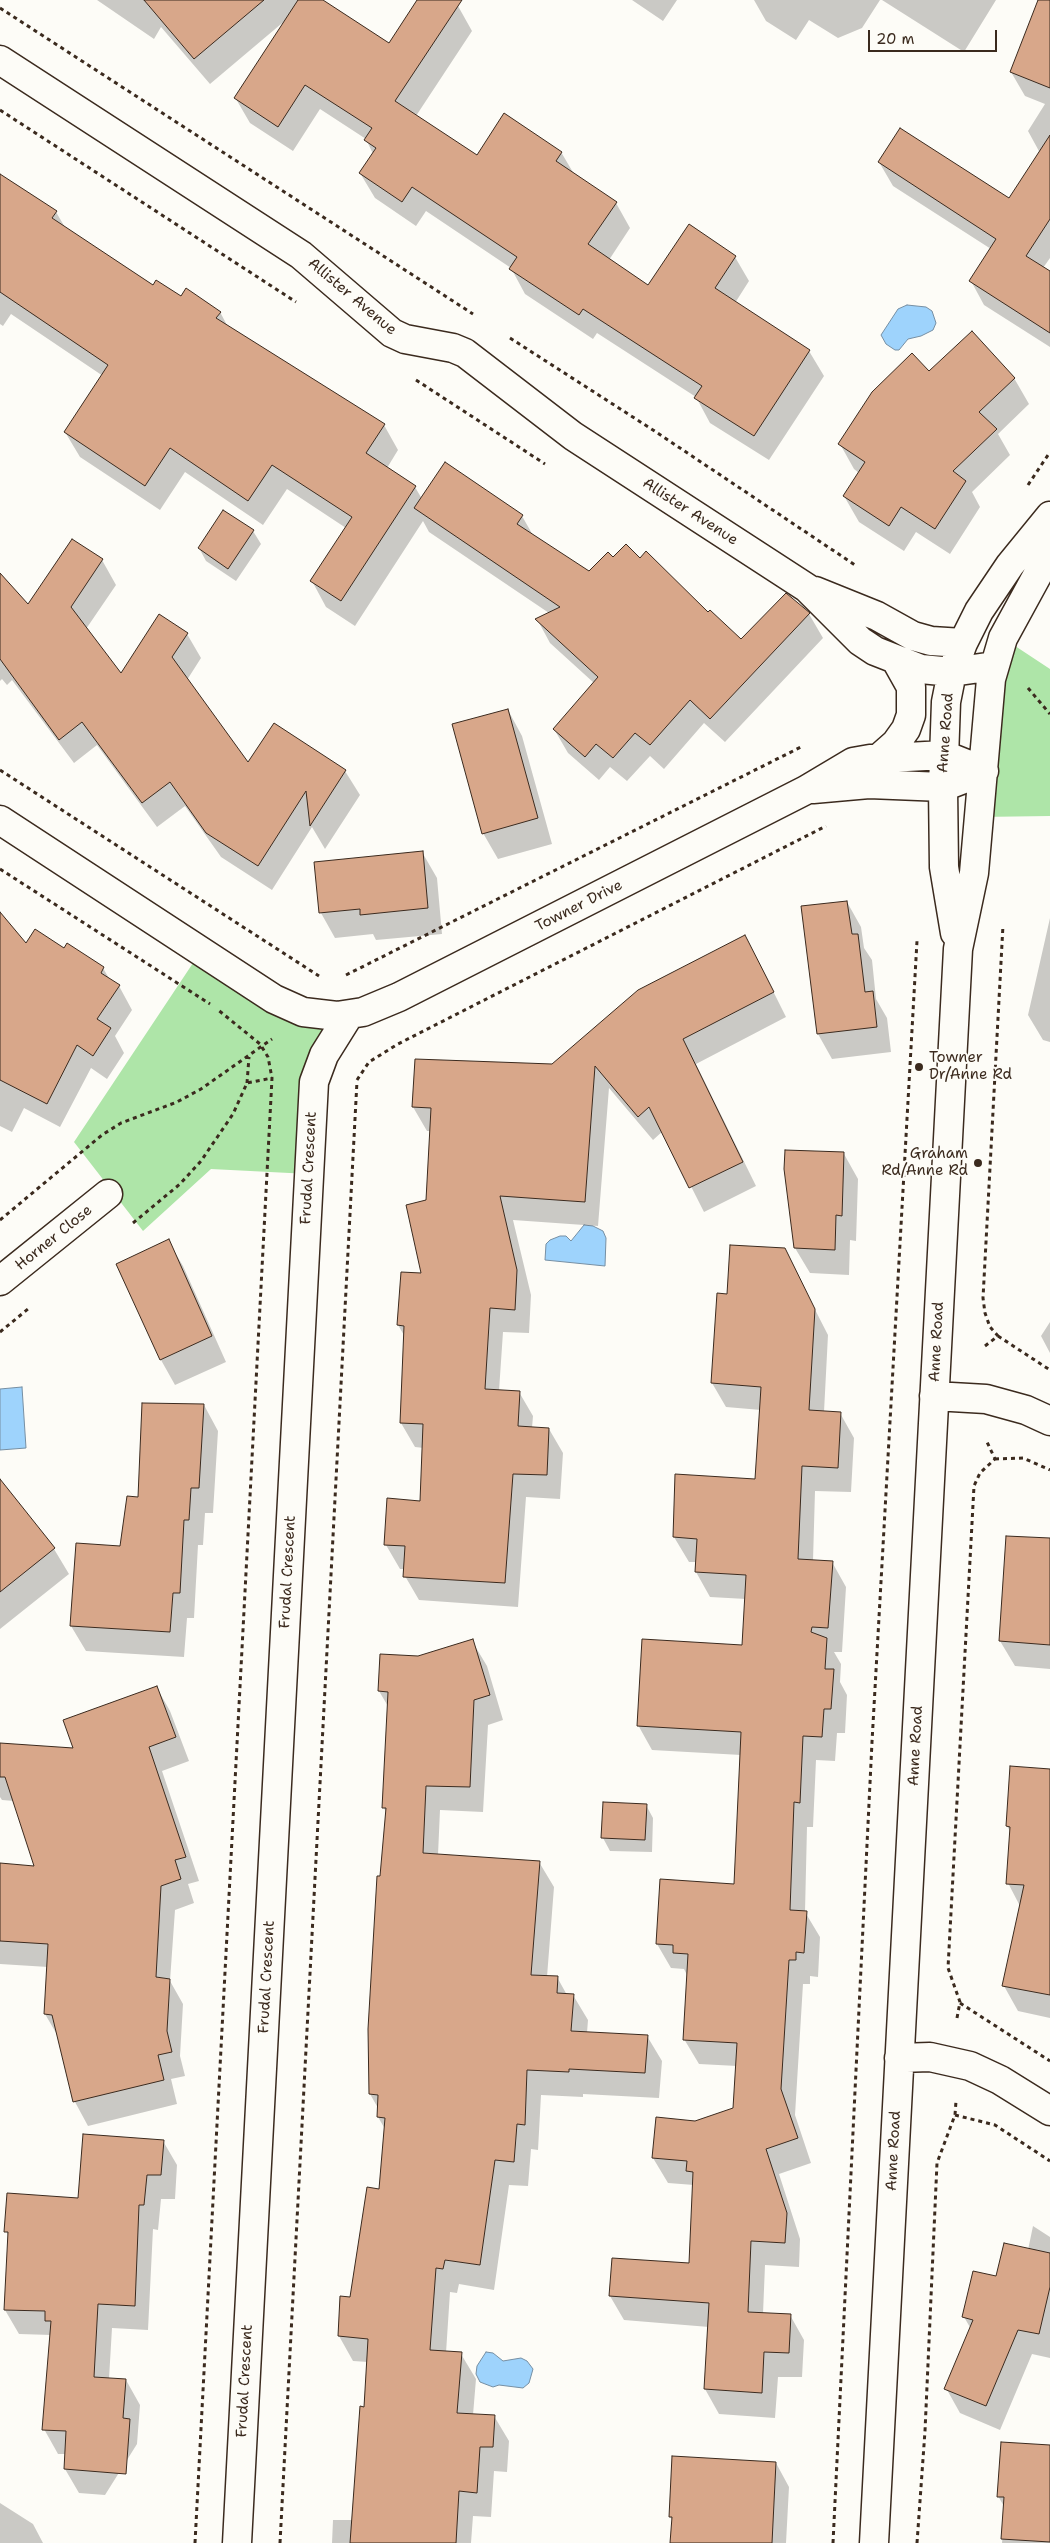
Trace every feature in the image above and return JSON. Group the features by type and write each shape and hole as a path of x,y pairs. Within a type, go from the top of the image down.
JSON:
{"street":[{"name":"Allister Avenue","path":"0,60 301,255 392,333 405,339 453,348 465,353 573,436 807,588 859,608 913,636 931,641 963,643"},
{"name":"Anne Road","path":"958,949 944,867 943,787 946,702 952,672 963,643 979,611 1010,565 1050,516"},
{"name":"Anne Road","path":"874,2543 958,949 974,872 984,771 988,695 994,666 1004,638 1050,552"},
{"name":"Allister Avenue","path":"807,588 860,641 898,662 921,669 952,672 994,666"},
{"path":"963,643 994,666"},
{"path":"879,758 896,743 906,729 911,715 911,687 898,662"},
{"path":"944,755 984,771"},
{"name":"Towner Drive","path":"349,1015 399,997 806,790 853,762 879,758 944,755"},
{"path":"943,787 984,771"},
{"name":"Towner Drive","path":"806,790 869,784 943,787"},
{"path":"0,820 289,1008 314,1014 349,1015"},
{"name":"Frudal Crescent","path":"237,2543 314,1082 324,1055 349,1015"},
{"name":"Horner Close","path":"0,1281 108,1194"},
{"path":"934,1396 986,1399 1026,1410 1050,1421"},
{"path":"899,2058 930,2058 970,2066 1000,2080 1050,2111"}],"path":[{"path":"0,8 479,318"},
{"path":"0,110 297,303"},
{"path":"504,334 653,430 863,571"},
{"path":"413,378 553,470"},
{"path":"1024,683 1050,714"},
{"path":"341,978 808,743"},
{"path":"0,770 324,978"},
{"path":"280,2543 356,1081 369,1062 398,1044 829,824"},
{"path":"0,869 218,1009 261,1047 268,1057 272,1078 194,2543"},
{"path":"1003,920 983,1298 988,1320 998,1336 1050,1370"},
{"path":"833,2543 873,1732 918,933"},
{"path":"0,1220 102,1135 121,1123 185,1097 249,1057 276,1036"},
{"path":"132,1224 180,1184 201,1161 233,1114 246,1083 249,1057"},
{"path":"246,1083 281,1076"},
{"path":"350,1079 356,1081"},
{"path":"0,1332 29,1308"},
{"path":"985,1346 998,1336"},
{"path":"987,1442 995,1459"},
{"path":"958,2018 960,2002 948,1968 974,1486 980,1473 995,1459 1023,1458 1050,1470"},
{"path":"960,2002 1050,2061"},
{"path":"917,2543 925,2431 937,2163 955,2115 956,2102"},
{"path":"955,2115 995,2125 1050,2161"}],"green space":[{"path":"1003,638 1050,669 1050,816 979,817"},
{"path":"201,951 327,1015 333,1041 309,1174 211,1169 143,1231 74,1142"}],"water":[{"path":"907,305 926,307 932,311 936,323 933,330 921,336 908,339 899,350 895,350 886,344 881,335 898,309"},
{"path":"584,1225 593,1226 603,1231 606,1238 605,1266 545,1260 546,1244 550,1240 566,1236 571,1241"},
{"path":"22,1387 26,1448 0,1450 0,1389"},
{"path":"486,2352 493,2353 503,2361 521,2358 527,2361 533,2369 529,2383 523,2388 499,2385 493,2387 480,2382 476,2374 477,2366"}],"building":[{"path":"144,0 264,0 194,59"},
{"path":"298,0 323,0 389,43 417,0 462,0 395,101 477,155 504,113 562,152 556,161 617,202 588,244 648,285 689,224 736,256 715,288 810,350 754,436 694,398 702,386 583,309 579,315 509,269 517,257 412,187 402,202 359,173 376,148 364,140 372,128 305,85 278,127 234,98"},
{"path":"1038,0 1050,0 1050,88 1010,72"},
{"path":"900,128 1009,198 1050,135 1050,219 1026,256 1050,271 1050,333 969,281 996,239 878,162"},
{"path":"0,174 57,211 52,218 153,285 156,280 181,296 186,288 221,312 216,318 385,424 366,453 416,486 341,601 310,581 352,517 272,465 248,501 170,448 145,486 64,432 108,365 0,292"},
{"path":"972,331 1015,378 979,412 997,429 953,471 966,481 935,529 901,507 889,526 843,496 865,462 838,444 872,392 912,353 929,371"},
{"path":"445,462 523,515 517,524 589,571 608,552 613,557 626,544 640,558 646,551 708,612 710,610 741,639 786,593 810,613 710,719 690,700 650,745 635,733 613,758 596,744 585,757 553,729 598,677 535,619 560,607 414,508"},
{"path":"223,510 254,530 228,569 198,548"},
{"path":"72,539 103,559 71,607 121,673 159,614 188,633 172,657 248,762 274,723 346,770 310,826 306,791 258,866 206,833 170,782 142,803 82,722 59,740 0,659 0,573 28,604"},
{"path":"508,709 538,818 482,834 452,724"},
{"path":"423,851 428,908 360,915 360,909 319,913 314,862"},
{"path":"847,901 852,934 858,934 865,992 873,991 877,1027 817,1034 801,906"},
{"path":"0,912 26,943 35,929 64,948 67,943 104,967 101,973 120,985 97,1019 111,1028 93,1056 77,1045 47,1104 0,1080"},
{"path":"745,935 774,992 683,1039 743,1162 689,1188 649,1107 638,1117 595,1066 585,1202 500,1196 517,1270 515,1310 490,1308 485,1389 520,1391 518,1426 549,1428 547,1475 513,1474 505,1583 403,1577 405,1546 384,1545 387,1498 420,1501 423,1424 400,1423 404,1326 397,1325 401,1272 421,1273 406,1205 426,1200 431,1108 412,1107 415,1059 552,1064 638,990"},
{"path":"785,1150 844,1152 842,1216 836,1215 835,1250 794,1248 784,1169"},
{"path":"169,1239 212,1336 160,1360 116,1264"},
{"path":"730,1245 785,1248 815,1309 809,1410 841,1412 838,1468 802,1466 798,1559 833,1561 828,1628 812,1627 811,1632 827,1638 825,1669 834,1669 831,1709 824,1709 822,1737 803,1736 800,1803 794,1802 790,1910 807,1911 804,1953 796,1952 796,1960 789,1960 781,2089 798,2138 766,2149 787,2213 785,2243 751,2241 748,2312 791,2314 789,2353 764,2352 762,2393 704,2389 709,2303 609,2296 612,2258 689,2263 693,2172 686,2171 687,2161 652,2158 656,2117 695,2121 733,2108 737,2043 683,2040 688,1954 673,1953 673,1945 656,1944 660,1879 734,1884 741,1732 637,1726 642,1639 742,1645 746,1575 695,1572 697,1539 673,1537 675,1474 755,1479 761,1387 711,1383 717,1293 727,1294"},
{"path":"142,1403 204,1404 199,1488 191,1488 189,1520 184,1520 180,1593 173,1593 170,1632 70,1626 76,1543 120,1546 127,1496 138,1497"},
{"path":"0,1479 55,1548 0,1592"},
{"path":"1006,1536 1050,1538 1050,1645 999,1641"},
{"path":"473,1639 490,1695 474,1700 470,1787 426,1786 423,1853 540,1861 531,1975 558,1976 557,1993 574,1994 571,2031 648,2035 645,2073 569,2069 569,2072 527,2070 525,2125 517,2124 514,2162 495,2160 480,2265 445,2260 443,2269 436,2268 430,2350 462,2352 457,2413 495,2415 493,2447 480,2447 477,2493 459,2491 456,2543 350,2543 360,2406 364,2407 368,2339 338,2336 340,2296 350,2297 367,2187 379,2189 385,2118 377,2117 378,2095 369,2094 368,2029 377,1876 380,1876 386,1808 382,1808 388,1692 378,1691 380,1654 418,1656"},
{"path":"157,1686 176,1737 149,1747 186,1857 175,1860 181,1879 161,1886 156,1977 170,1979 167,2031 172,2052 158,2055 164,2080 73,2102 52,2015 44,2014 48,1944 0,1941 0,1863 34,1866 5,1777 0,1777 0,1743 73,1748 63,1720"},
{"path":"1010,1766 1050,1769 1050,1995 1002,1986 1024,1885 1006,1884 1010,1827 1006,1826"},
{"path":"603,1802 647,1804 645,1840 601,1838"},
{"path":"83,2134 164,2140 161,2175 147,2175 144,2205 139,2205 135,2306 98,2304 94,2377 126,2379 123,2418 130,2419 126,2474 64,2469 66,2431 42,2430 51,2321 45,2321 45,2311 4,2310 8,2232 4,2232 7,2193 78,2198"},
{"path":"1004,2243 1050,2253 1050,2287 1039,2334 1018,2330 986,2406 944,2389 973,2320 962,2317 973,2271 996,2276"},
{"path":"1001,2442 1050,2445 1050,2542 1001,2539 1004,2497 997,2497"},
{"path":"672,2456 776,2462 772,2543 670,2543 672,2517 669,2517"}],"place":[{"name":"Towner Dr/Anne Rd","path":"919,1067"},
{"name":"Graham Rd/Anne Rd","path":"978,1163"}]}
